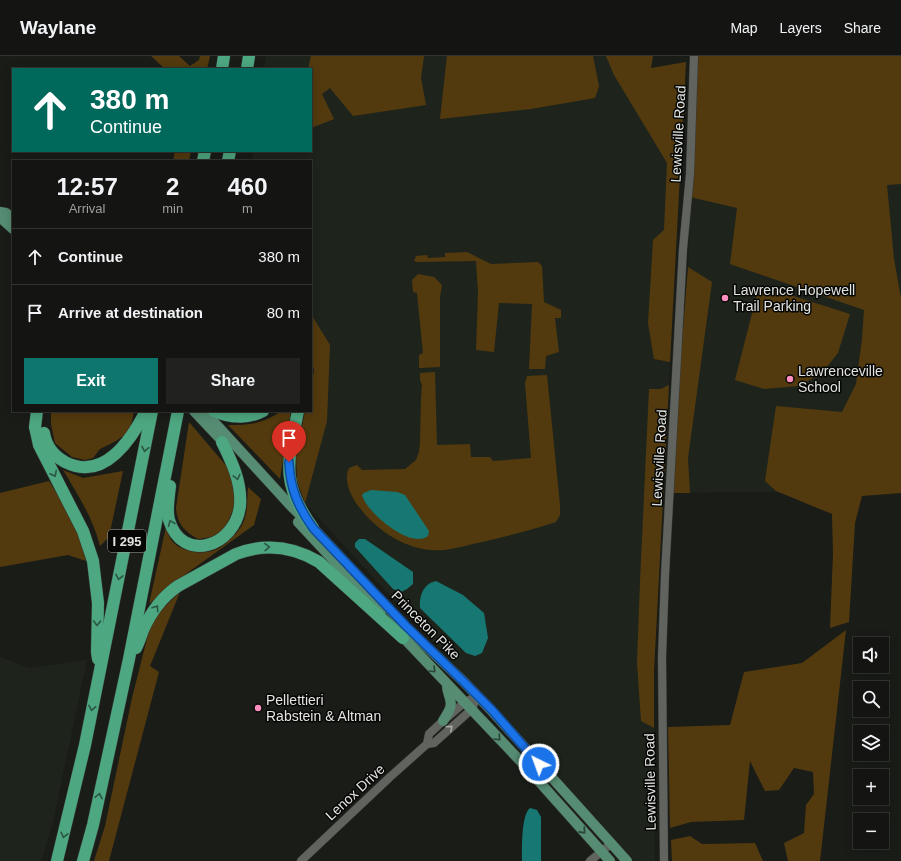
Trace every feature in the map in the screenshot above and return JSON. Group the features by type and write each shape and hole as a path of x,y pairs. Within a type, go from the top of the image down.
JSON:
{"highway":[{"path":"222,68 224,56"},
{"path":"247,68 249,56"},
{"path":"37,412 35,427 39,444 83,531 93,561 97,589 97,652 100,670"},
{"path":"44,412 44,433 48,445 52,451 57,457 70,464 84,467 99,465 112,458 136,430 145,412"},
{"name":"I 295","path":"58,861 85,745 152,412"},
{"name":"I 295","path":"83,861 93,825 129,659 178,412"},
{"path":"212,417 243,417 252,416 261,412"},
{"path":"298,412 290,453 289,473 292,489 298,504 313,528"},
{"path":"169,457 173,468 168,512 172,528 177,535 188,543 195,546 209,545 221,540 231,529 240,506 237,475 233,463 222,442"},
{"path":"129,659 148,620 162,599 170,592 178,586 236,554 257,547 267,546 289,548 319,562 403,638"}],"main road":[{"path":"12,218 6,213 0,213 2,219 12,228"},
{"name":"Princeton Pike","path":"197,412 212,417 289,504 406,626 478,696 627,861"},
{"name":"Princeton Pike","path":"212,417 222,442 252,472 403,638 469,706 610,861"},
{"path":"443,721 451,706 451,701 447,692 447,683"}],"street":[{"name":"Lewisville Road","path":"664,861 661,698 663,627 683,249 690,174 694,56"},
{"name":"Lenox Drive","path":"301,861 427,744 434,743 478,696"},
{"name":"Lenox Drive","path":"427,744 429,734 443,721 469,706"},
{"path":"590,861 612,843"}],"shaded area":[{"path":"151,56 179,56 190,66 199,60 200,56 210,56 207,68 164,68"},
{"path":"266,56 653,56 651,68 686,62 654,671 655,861 635,861 512,725 305,503 297,481 305,412 312,412 312,379 314,371 312,361 312,160 252,160 253,152 312,152 312,68 264,68"},
{"path":"311,56 424,56 421,78 426,105 353,116 330,88 322,94 334,119 312,128 312,68 308,68"},
{"path":"447,56 593,56 599,86 595,98 531,109 440,119"},
{"path":"606,56 653,56 651,68 686,62 670,362 654,359 648,323 653,240 664,230 667,163 614,75"},
{"name":"Lawrenceville School","path":"695,56 901,56 901,493 862,495 761,492 670,493 688,267"},
{"name":"Lawrenceville School","path":"695,56 901,56 901,184 887,185 894,259 901,298 901,493 862,496 855,523 849,622 830,628 833,554 832,514 776,491 765,481 776,406 842,412 856,384 864,310 730,264 737,208 690,197"},
{"path":"175,152 191,152 189,160 173,160"},
{"path":"467,252 491,264 538,262 542,266 544,302 561,310 561,318 555,318 559,352 546,356 545,369 529,369 532,304 499,303 494,352 476,350 478,293 476,261 414,261 416,256 427,255 428,258 445,257 445,253"},
{"path":"688,267 712,282 688,458 690,493 670,493"},
{"path":"418,274 434,277 442,285 440,297 440,367 419,368 419,355 423,353 417,293 413,292 412,280"},
{"path":"768,288 850,314 838,353 822,373 799,386 764,389 735,380 757,294"},
{"path":"312,316 330,345 327,421 305,503 297,481 296,454 305,412 312,412 312,379 314,371 312,361"},
{"path":"435,372 437,445 470,444 471,457 490,457 493,461 531,458 525,383 527,376 547,375 560,505 560,515 556,522 458,548 431,550 419,548 396,539 376,525 359,507 353,498 347,483 347,473 349,468 357,465 362,470 405,469 416,460 420,442 422,385 420,373"},
{"path":"669,385 654,671 654,728 641,721 637,663 640,582 649,389 661,389"},
{"path":"51,412 134,412 130,431 116,441 100,449 93,458 85,460 72,457 55,443 51,424"},
{"path":"279,412 290,412 291,421 280,479 228,425 256,423 268,419"},
{"path":"189,422 229,469 234,487 234,507 227,524 220,532 211,537 198,539 182,527 178,519 176,508"},
{"path":"63,470 83,478 123,471 109,537 100,546 89,516"},
{"path":"49,481 65,507 79,535 86,561 68,555 0,567 0,493"},
{"path":"248,487 261,499 254,525 172,584 149,604 166,527 172,541 181,548 192,552 210,552 215,550 223,546 231,539 243,523 247,510"},
{"path":"180,592 150,666 159,672 109,861 94,861 105,826 132,698 152,619"},
{"path":"846,630 820,861 788,861 784,843 804,833 806,805 814,794 813,772 794,768 779,790 765,791 750,761 744,820 691,822 670,828 668,727 730,725 744,672 802,663"},
{"path":"0,657 29,668 87,660 53,822 41,861 0,861"},
{"path":"690,836 702,844 755,843 763,861 672,861 671,840"}],"water":[{"path":"371,490 397,492 405,495 429,531 428,536 420,539 411,538 401,534 380,519 365,502 362,495"},
{"path":"359,539 365,539 413,572 413,584 401,592 393,589 355,547 355,543"},
{"path":"436,581 463,595 484,613 488,638 482,653 475,656 466,653 420,608 420,599 423,591 428,585"},
{"path":"530,808 537,810 541,817 541,861 522,861 522,841 525,818"}],"place":[{"name":"Lawrence Hopewell Trail Parking","path":"725,298"},
{"name":"Lawrenceville School","path":"790,379"},
{"name":"Pellettieri Rabstein & Altman","path":"258,708"}],"route":[{"path":"289,462 289,473 294,494 303,514 313,528 406,626 492,710 539,764"}]}
